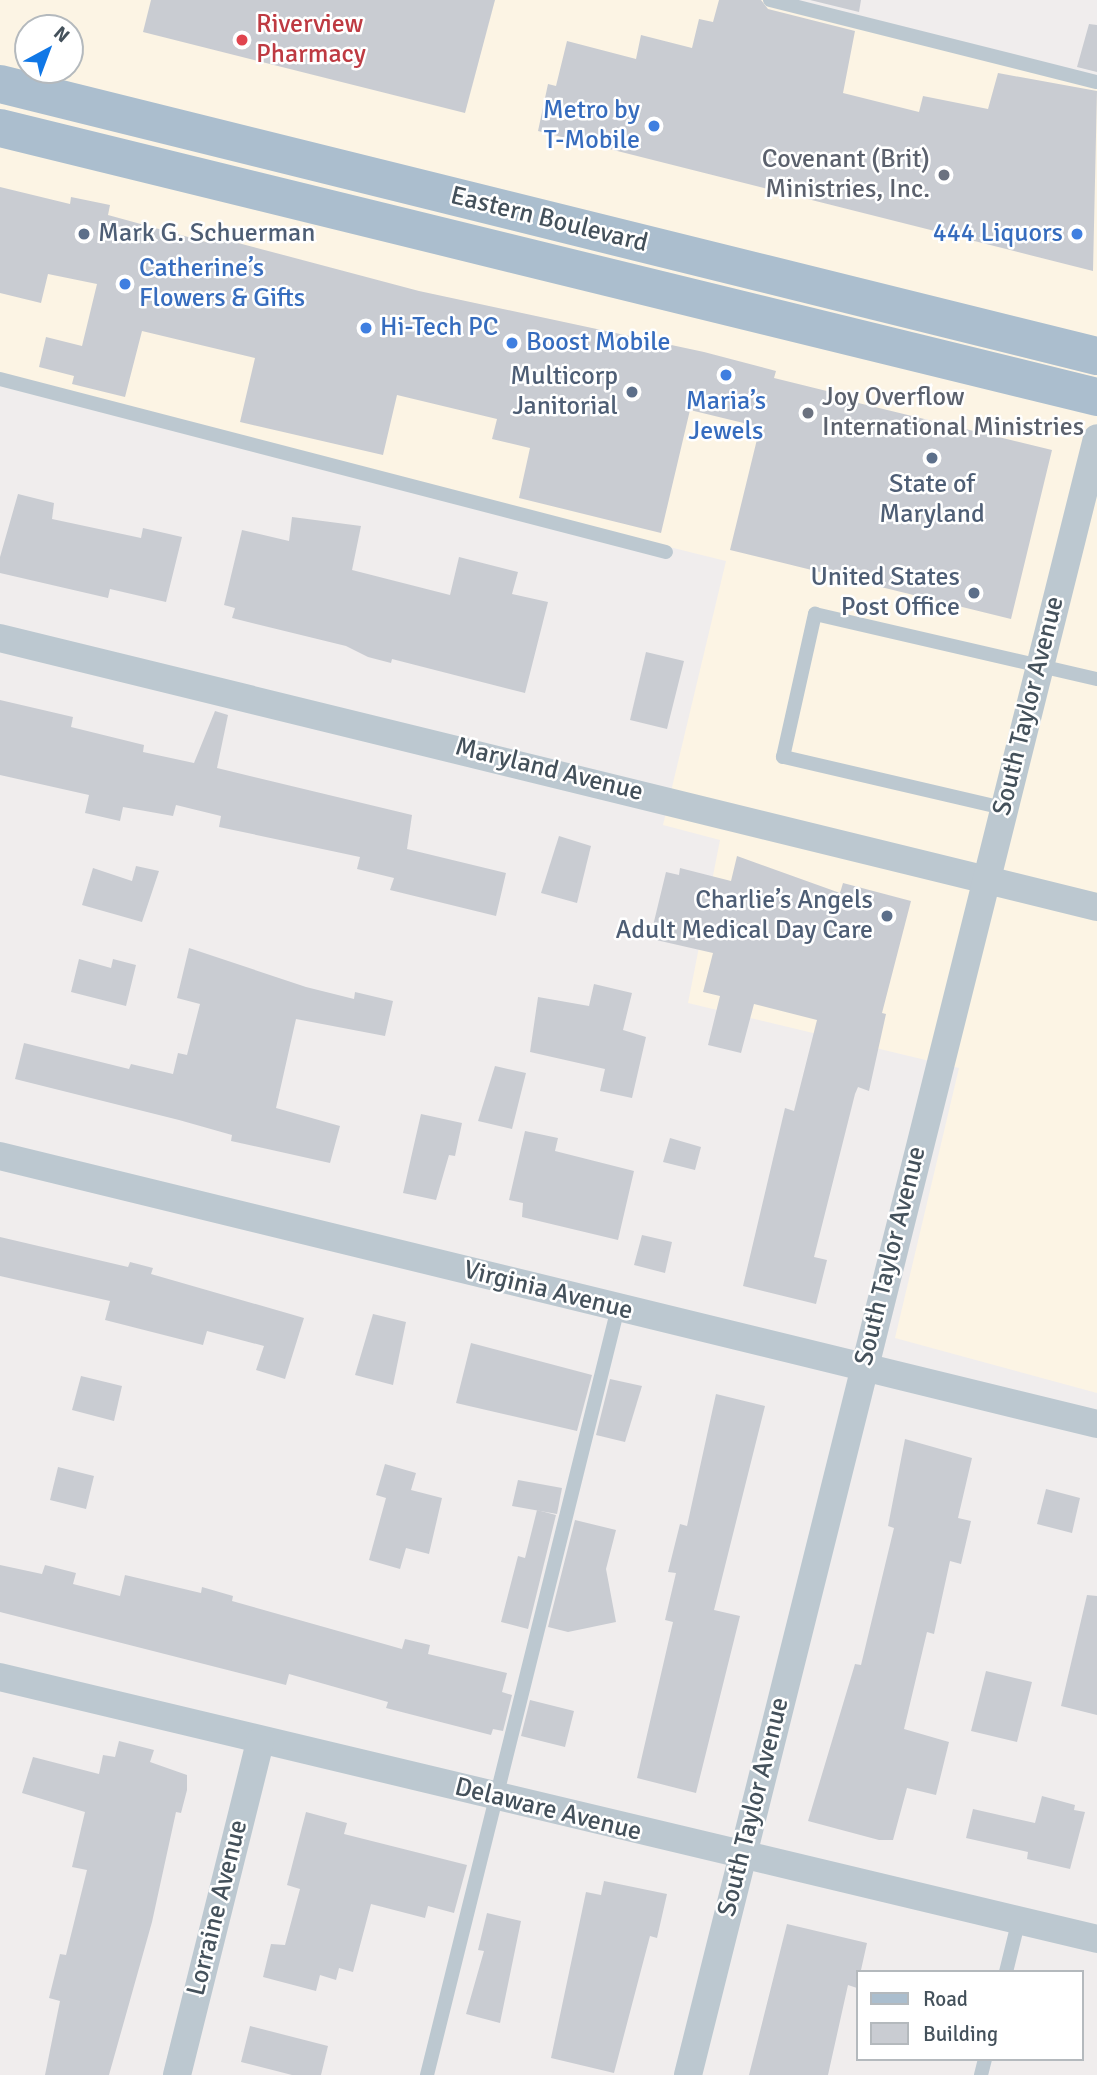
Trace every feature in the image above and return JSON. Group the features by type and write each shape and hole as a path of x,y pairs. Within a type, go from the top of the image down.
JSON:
{"main road":[{"name":"Eastern Boulevard","path":"0,84 1097,356"},
{"name":"Eastern Boulevard","path":"0,128 1097,397"},
{"path":"379,220 388,180"}],"street":[{"name":"South Taylor Avenue","path":"688,2075 984,880 1097,438"},
{"name":"Maryland Avenue","path":"0,638 700,807 1097,907"},
{"name":"Virginia Avenue","path":"0,1156 1097,1424"},
{"name":"Delaware Avenue","path":"0,1677 742,1857 1097,1939"},
{"name":"Lorraine Avenue","path":"177,2075 260,1741"}],"lane":[{"path":"769,0 1097,82"},
{"path":"0,379 666,552"},
{"path":"1003,808 783,757 815,614 1097,679"},
{"path":"427,2075 618,1308"},
{"path":"1006,1970 1018,1919"}],"shaded area":[{"path":"0,0 762,0 1097,83 1097,1393 895,1338 959,1068 688,1003 720,840 663,825 726,561 0,382"}],"building":[{"path":"151,0 495,0 465,113 143,32"},
{"path":"719,0 761,0 768,9 855,31 843,93 919,112 923,96 988,109 998,73 1097,91 1093,271 538,131 548,84 556,86 567,41 636,59 641,35 692,48 699,19 713,22"},
{"path":"810,0 861,0 859,12"},
{"path":"1089,24 1097,25 1097,72 1077,67"},
{"path":"0,187 70,204 71,197 110,205 108,215 210,243 212,236 419,291 704,352 776,371 774,378 843,395 842,399 1052,450 1011,619 730,550 760,427 690,410 661,533 519,498 530,448 492,439 497,419 397,395 383,455 240,422 255,358 142,331 125,397 72,384 74,376 39,367 46,337 82,346 97,284 48,274 41,303 0,293"},
{"path":"18,494 54,503 52,519 141,538 143,528 182,537 166,602 110,589 108,598 0,573 0,557"},
{"path":"292,517 361,526 352,570 450,595 459,557 518,572 512,594 548,602 525,693 392,659 391,663 368,657 346,646 232,618 235,608 224,605 242,530 289,541"},
{"path":"646,652 684,661 667,729 630,720"},
{"path":"0,700 73,717 71,727 144,745 143,752 194,763 215,711 228,715 217,768 412,815 407,849 506,873 496,916 390,890 394,878 357,869 360,857 219,827 221,816 176,805 173,816 123,807 120,821 85,813 89,795 0,775"},
{"path":"559,836 591,846 577,903 541,893"},
{"path":"737,856 840,893 843,883 911,901 882,1013 886,1014 869,1091 858,1087 855,1094 814,1257 827,1260 816,1304 743,1286 785,1108 794,1111 817,1020 754,1004 741,1053 708,1045 720,996 703,992 713,953 656,940 651,934 666,872 679,875 680,868 731,881"},
{"path":"136,866 159,871 142,922 82,905 93,868 132,881"},
{"path":"189,948 306,987 354,999 355,992 393,1001 385,1036 296,1019 276,1108 340,1126 330,1163 231,1141 232,1135 15,1079 24,1043 129,1069 131,1064 173,1074 178,1053 187,1055 200,1004 177,998"},
{"path":"79,959 111,968 113,959 136,965 126,1006 71,992"},
{"path":"594,984 632,993 623,1030 646,1037 632,1098 600,1091 605,1069 530,1052 538,997 589,1006"},
{"path":"495,1066 526,1073 512,1129 478,1121"},
{"path":"421,1114 462,1123 455,1156 449,1155 436,1200 403,1193"},
{"path":"525,1131 558,1138 555,1151 634,1171 618,1240 522,1217 523,1203 509,1200"},
{"path":"670,1138 701,1147 695,1170 663,1162"},
{"path":"642,1235 672,1242 665,1273 634,1265"},
{"path":"0,1237 128,1267 130,1262 153,1268 151,1274 304,1318 285,1379 256,1370 264,1346 207,1331 203,1345 105,1320 110,1301 0,1276"},
{"path":"373,1314 406,1322 393,1385 355,1375"},
{"path":"471,1343 592,1375 577,1431 456,1403"},
{"path":"81,1376 122,1386 114,1421 72,1410"},
{"path":"610,1379 642,1386 625,1442 596,1435"},
{"path":"716,1394 765,1406 714,1610 740,1616 696,1793 637,1778 673,1622 665,1620 676,1573 668,1572 680,1524 687,1526"},
{"path":"905,1439 972,1458 958,1518 971,1521 961,1564 950,1561 934,1634 927,1632 904,1729 949,1742 936,1795 907,1788 893,1840 879,1840 808,1821 855,1664 861,1665 894,1528 888,1526"},
{"path":"385,1464 416,1473 411,1490 442,1498 429,1554 406,1548 400,1569 369,1560 386,1498 376,1495"},
{"path":"58,1467 94,1476 86,1509 50,1500"},
{"path":"518,1480 562,1488 557,1514 512,1506"},
{"path":"1046,1489 1080,1498 1072,1533 1037,1524"},
{"path":"537,1510 556,1515 528,1629 501,1622 518,1556 525,1558"},
{"path":"575,1520 616,1530 606,1569 616,1622 568,1632 548,1627"},
{"path":"0,1565 42,1574 45,1565 76,1573 73,1584 120,1596 125,1575 201,1593 202,1587 233,1596 232,1601 402,1649 405,1639 430,1645 428,1654 507,1673 502,1692 512,1695 503,1731 493,1729 491,1735 386,1708 388,1702 289,1674 286,1685 0,1612"},
{"path":"1087,1595 1097,1596 1097,1715 1061,1706"},
{"path":"986,1671 1032,1682 1017,1742 971,1731"},
{"path":"530,1700 574,1711 565,1747 521,1736"},
{"path":"119,1741 154,1750 150,1762 187,1775 187,1790 181,1813 176,1812 152,1922 109,2075 45,2075 60,2001 49,1998 60,1954 66,1955 87,1870 72,1867 85,1812 22,1793 33,1757 99,1774 103,1755 115,1757"},
{"path":"1042,1796 1075,1805 1074,1810 1085,1812 1070,1869 1027,1859 1028,1852 966,1838 973,1809 1035,1823"},
{"path":"306,1812 347,1823 344,1834 467,1865 454,1913 428,1906 425,1918 371,1904 353,1972 339,1968 336,1980 320,1975 316,1991 263,1977 271,1944 285,1945 300,1889 287,1885"},
{"path":"604,1881 667,1894 657,1938 650,1936 614,2073 551,2058 586,1892 601,1895"},
{"path":"487,1913 521,1921 500,2023 466,2014 484,1951 478,1950"},
{"path":"787,1924 867,1943 861,1970 856,1970 856,1988 848,1985 828,2075 749,2075"},
{"path":"250,2026 328,2046 321,2075 292,2075 241,2062"}],"place":[{"name":"Riverview Pharmacy","path":"242,40"},
{"name":"Metro by T-Mobile","path":"654,126"},
{"name":"Covenant (Brit) Ministries, Inc.","path":"944,175"},
{"name":"Mark G. Schuerman","path":"84,234"},
{"name":"444 Liquors","path":"1077,234"},
{"name":"Catherine’s Flowers & Gifts","path":"125,284"},
{"name":"Hi-Tech PC","path":"366,328"},
{"name":"Boost Mobile","path":"512,343"},
{"name":"Maria’s Jewels","path":"726,375"},
{"name":"Multicorp Janitorial","path":"632,392"},
{"name":"Joy Overflow International Ministries","path":"808,413"},
{"name":"State of Maryland","path":"932,458"},
{"name":"United States Post Office","path":"974,593"},
{"name":"Charlie’s Angels Adult Medical Day Care","path":"887,916"}]}
